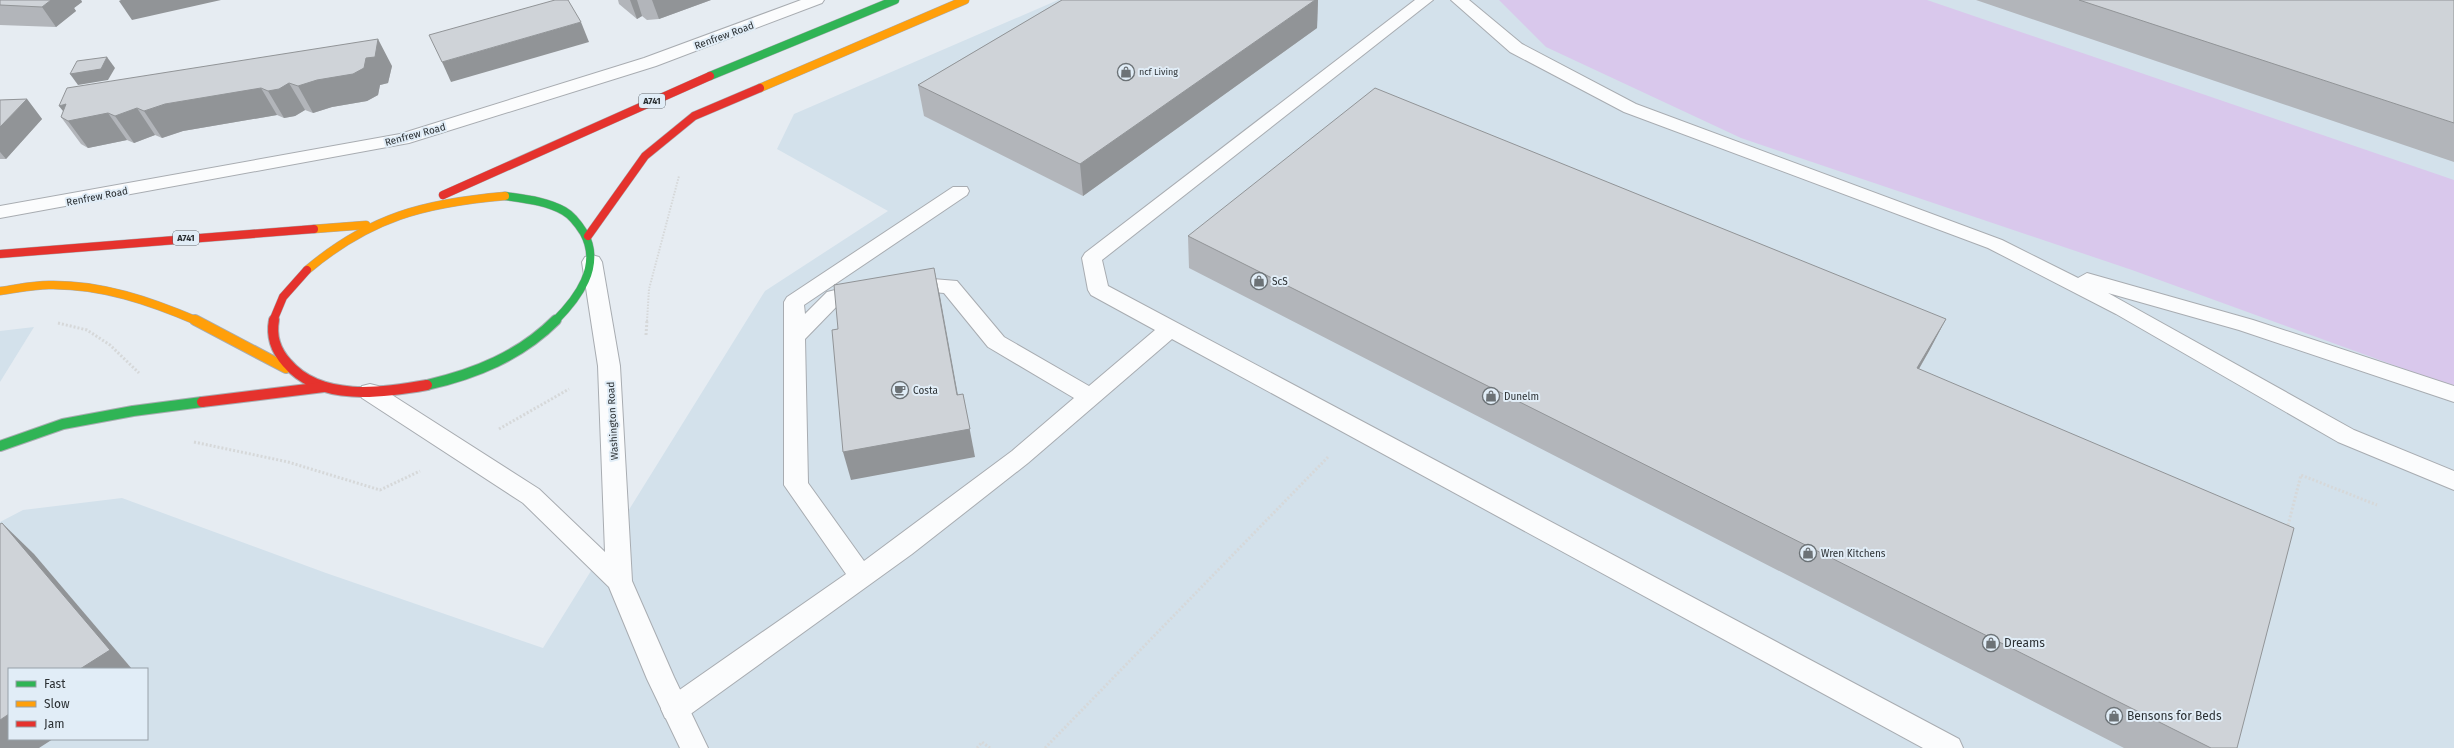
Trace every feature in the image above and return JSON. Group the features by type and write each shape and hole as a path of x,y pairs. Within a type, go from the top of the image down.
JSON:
{"main road":[{"name":"A741","path":"412,209 617,116 895,0"},
{"path":"588,236 645,156 694,116 965,0"},
{"path":"0,446 63,424 125,413 324,387 370,392 422,387 475,372 521,349 558,321 583,291 592,262 588,236 570,216 542,202 505,196 461,198 412,209 372,224 334,246 292,284 274,315 273,346 291,370"},
{"name":"A741","path":"0,254 372,224"},
{"path":"0,291 51,285 110,291 156,302 198,319 324,387"}],"street":[{"name":"Renfrew Road","path":"0,212 19,210 403,139 650,62 816,0"},
{"path":"1425,0 1092,258 1098,290 1949,748"},
{"path":"1459,0 1516,48 1630,108 1995,244 2123,309 2346,436 2454,480"},
{"path":"862,577 796,485 794,302 960,191"},
{"name":"Washington Road","path":"592,262 609,366 619,582 675,709 694,748"},
{"path":"2038,266 2246,325 2454,394"},
{"path":"795,336 834,297 885,286 950,286 996,342 1090,397"},
{"path":"675,709 862,577 1020,457 1170,329"},
{"name":"Washington Road","path":"370,392 531,496 619,582"}],"path":[{"path":"646,336 649,289 680,174"},
{"path":"1045,748 1355,428"},
{"path":"2285,536 2301,475 2377,505"},
{"path":"977,748 982,742 990,748"}],"shaded area":[{"path":"1058,0 2454,0 2454,748 0,748 0,522 23,510 122,498 326,573 543,648 765,291 888,211 777,149 794,114"},
{"path":"1499,0 1927,0 2454,180 2454,387 2132,270 1741,138 1546,47"},
{"path":"34,327 0,382 0,331"}],"building":[{"path":"0,0 51,0 42,7 0,5"},
{"path":"555,0 568,0 581,22 442,62 429,35"},
{"name":"ncf Living","path":"1062,0 1315,0 1080,164 918,85"},
{"path":"2079,0 2454,0 2454,123"},
{"path":"378,39 375,57 366,58 364,68 353,74 317,80 298,86 289,83 279,89 268,91 261,88 165,104 144,111 137,108 115,116 108,113 68,121 61,117 66,104 59,106 67,88"},
{"path":"107,57 101,69 70,74 77,61"},
{"path":"1375,88 1946,319 1917,368 2294,528 2237,748 2211,748 1188,236"},
{"path":"27,99 0,127 0,100"},
{"name":"Costa","path":"934,268 957,395 963,394 970,429 843,452 832,330 838,329 834,285"},
{"path":"2,523 110,650 82,668 8,668 8,715 0,720 0,524"}],"traffic: fast":[{"path":"710,76 895,0"},
{"path":"427,385 452,379 475,371 520,349 549,327 563,313 576,296 586,279 591,262 590,244 581,228 573,218 564,211 550,205 505,196"},
{"path":"0,446 63,424 133,411 202,402"}],"traffic: slow":[{"path":"760,88 965,0"},
{"path":"307,270 352,236 375,224 399,215 424,207 450,202 505,196"},
{"path":"314,229 366,225"},
{"path":"0,291 32,286 51,285 83,287 114,292 144,300 203,324 286,368"}],"traffic: jam":[{"path":"443,195 710,76"},
{"path":"588,236 645,156 694,116 760,88"},
{"path":"0,254 314,229"},
{"path":"307,270 286,292 277,308 273,322 273,335 277,347 283,359 292,369 302,377 314,383 327,387 352,391 377,391 427,385"},
{"path":"202,402 324,387"}],"place":[{"name":"ncf Living","path":"1126,72"},
{"name":"ScS","path":"1259,281"},
{"name":"Costa","path":"900,390"},
{"name":"Dunelm","path":"1491,396"},
{"name":"Wren Kitchens","path":"1808,553"},
{"name":"Dreams","path":"1991,643"},
{"name":"Bensons for Beds","path":"2114,716"}]}
